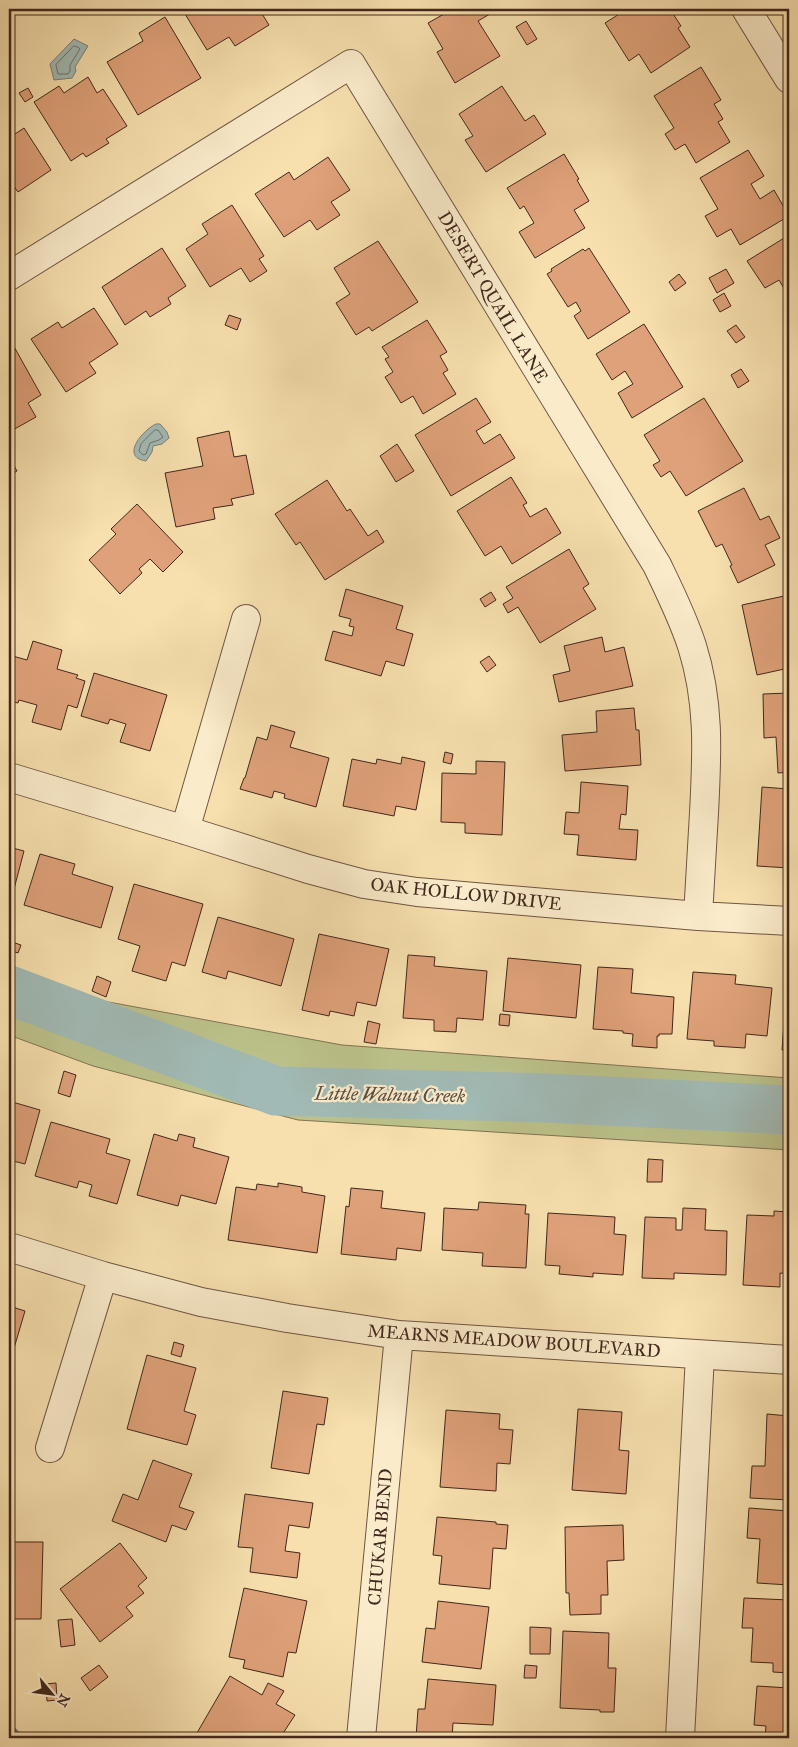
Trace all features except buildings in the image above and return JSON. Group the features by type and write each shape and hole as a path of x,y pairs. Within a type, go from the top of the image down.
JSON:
{"street":[{"path":"746,9 789,79"},
{"name":"DESERT QUAIL LANE","path":"9,276 351,64 657,565 680,613 692,647 701,683 706,718 707,751 698,916"},
{"path":"185,830 246,620"},
{"name":"OAK HOLLOW DRIVE","path":"9,777 308,869 364,884 417,892 698,916 789,921"},
{"name":"MEARNS MEADOW BOULEVARD","path":"9,1247 103,1276 202,1302 399,1335 789,1360"},
{"path":"50,1448 103,1276"},
{"name":"CHUKAR BEND","path":"360,1738 399,1335"},
{"path":"680,1738 700,1355"}],"green space":[{"path":"9,967 103,1001 342,1045 789,1078 789,1150 298,1120 93,1066 9,1035"}],"water":[{"path":"74,39 88,46 75,67 76,71 72,78 54,80 50,64"},
{"path":"156,424 160,424 167,432 169,438 162,444 153,446 152,452 146,461 138,458 134,454 136,443 146,431"}],"waterway":[{"name":"Little Walnut Creek","path":"9,990 276,1091 546,1098 789,1110"},
{"path":"9,1728 19,1738"}]}
